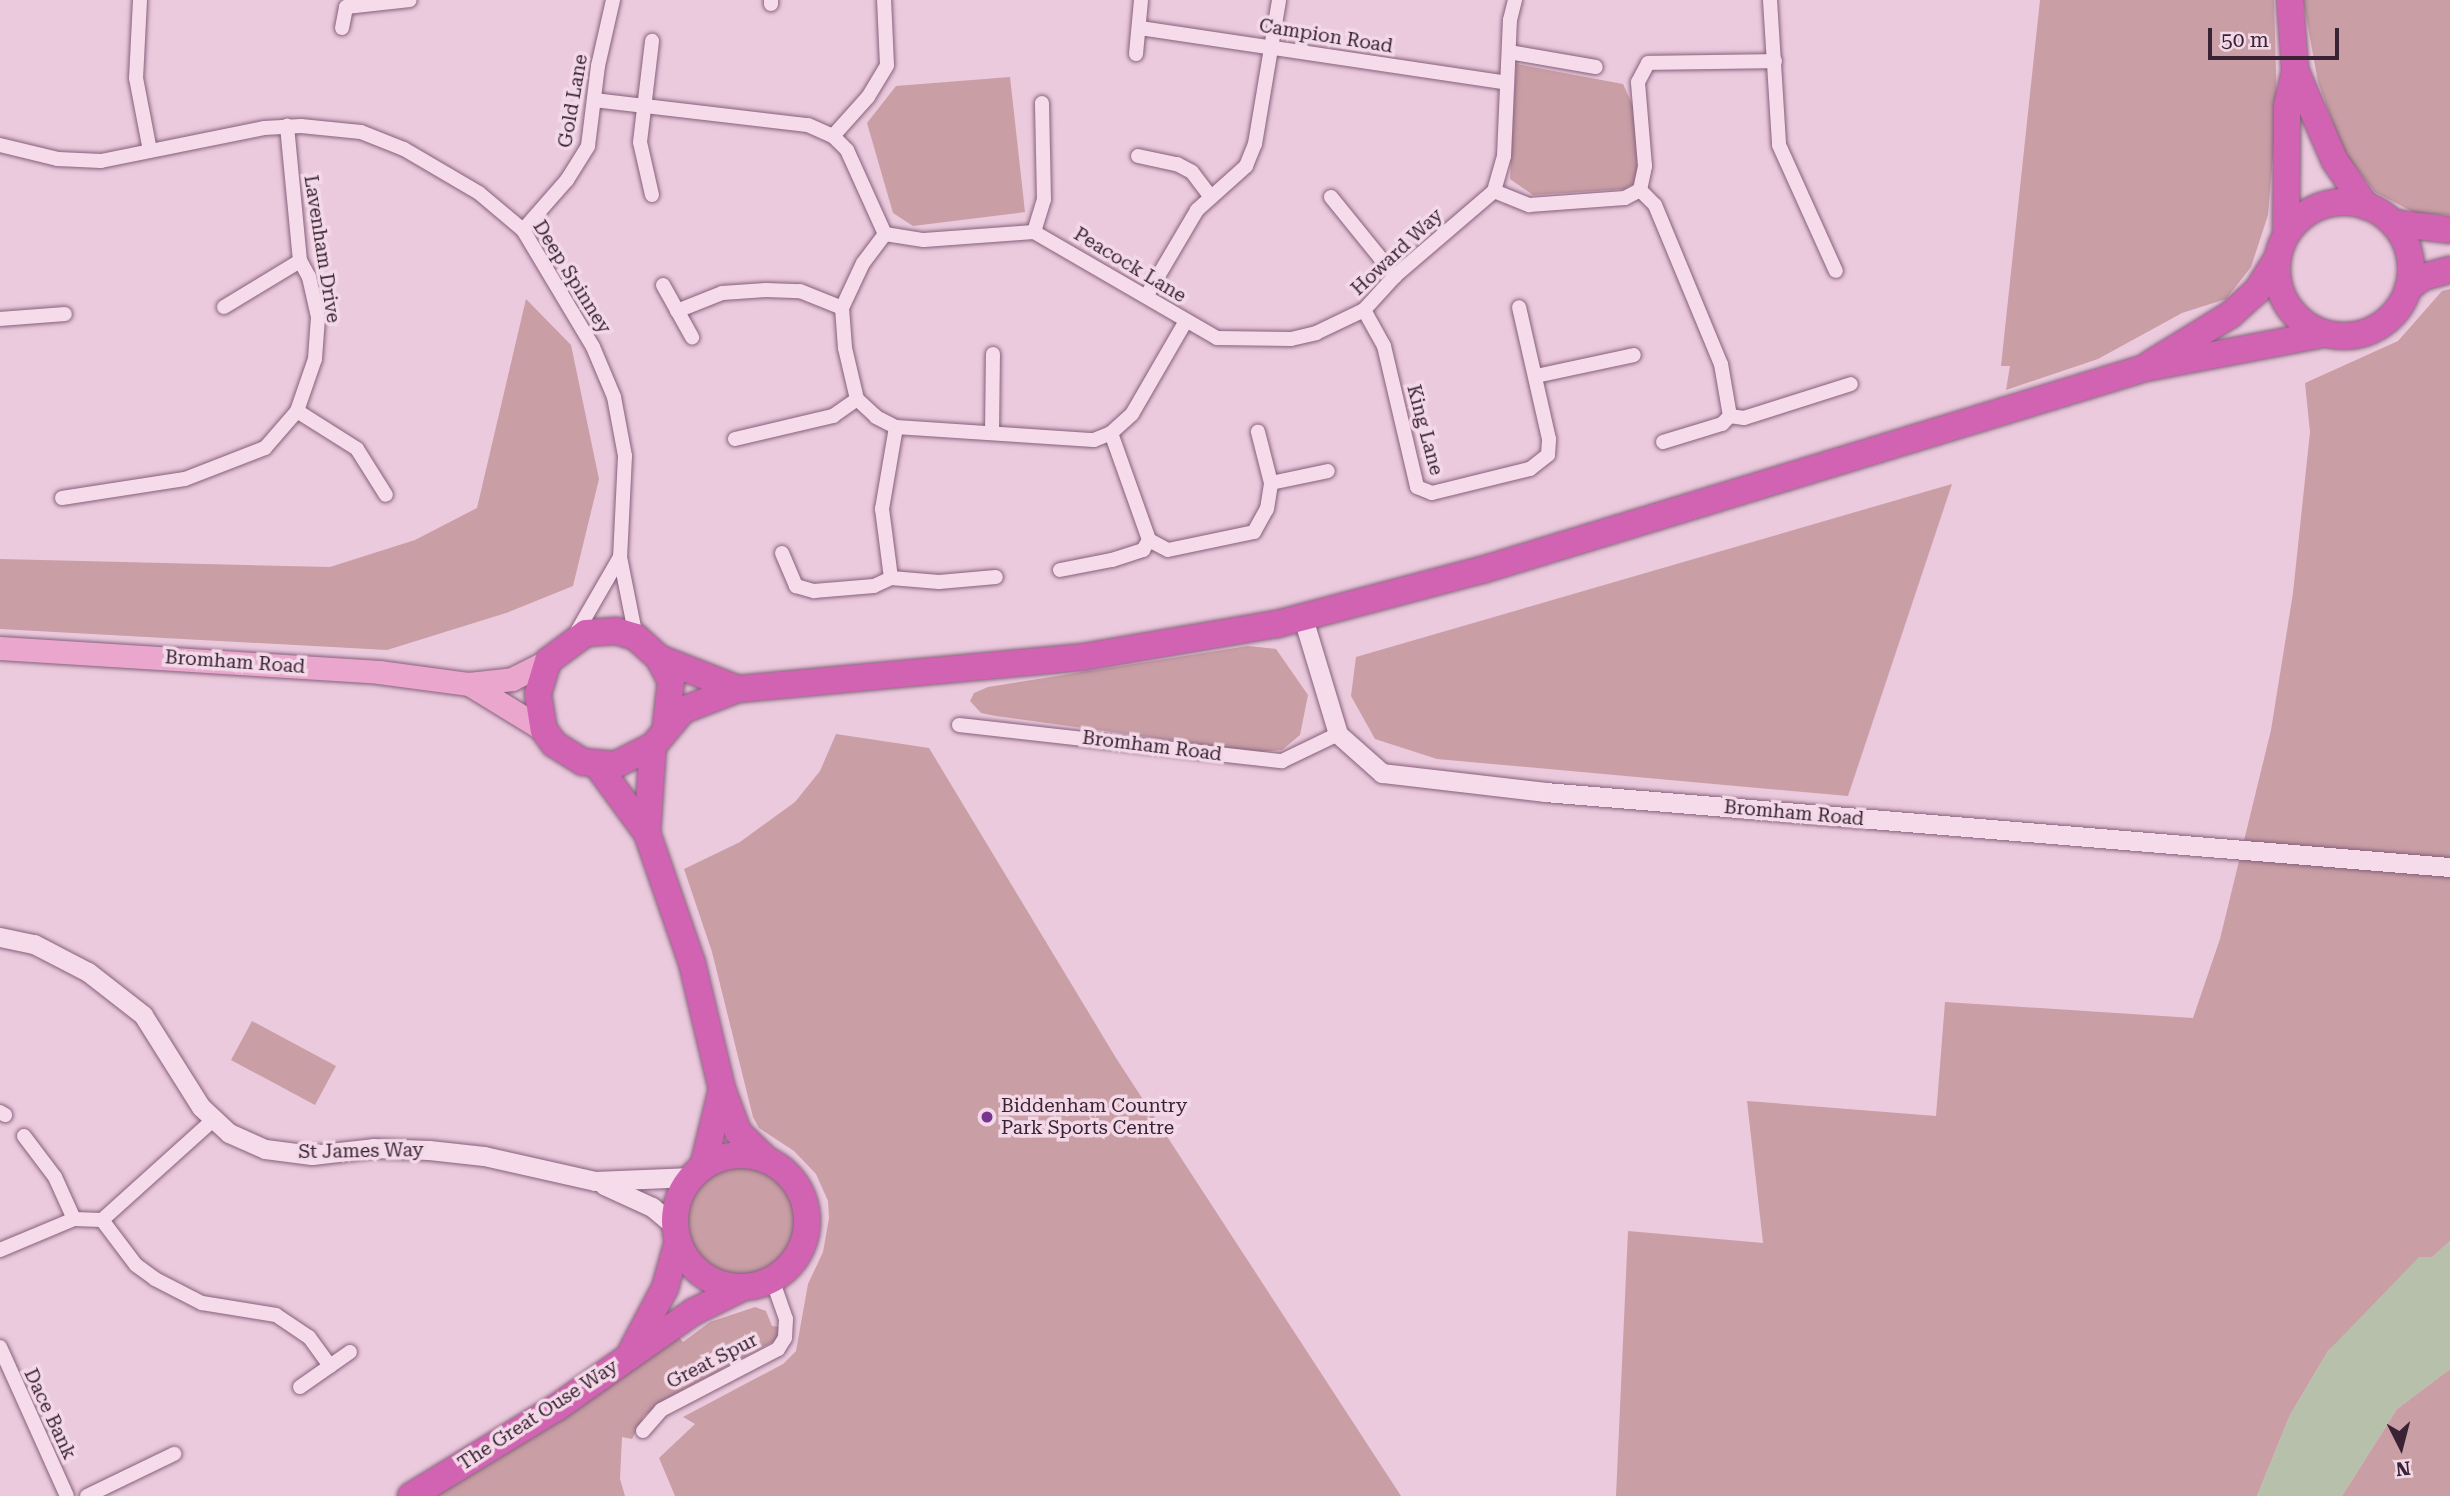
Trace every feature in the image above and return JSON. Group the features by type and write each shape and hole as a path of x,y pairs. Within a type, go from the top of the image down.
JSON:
{"highway":[{"path":"2145,368 2230,315 2256,291 2277,260 2286,233 2287,106 2295,70 2290,0"},
{"path":"2295,70 2335,161 2366,206"},
{"path":"2286,233 2302,217 2321,206 2344,202 2366,206 2393,223 2450,230"},
{"path":"647,833 659,736 671,681 659,658 636,637 599,630 571,640 548,661 538,694 544,730 568,754 597,765 634,759 659,736 683,710 738,689 1083,657 1303,618 1482,570 2145,368 2323,334 2359,335 2376,329 2401,305 2408,288 2408,254 2393,223"},
{"path":"2277,260 2277,279 2287,305 2306,326 2323,334"},
{"path":"2408,288 2423,277 2450,270"},
{"path":"659,658 738,689"},
{"path":"597,765 647,833 692,963 722,1089 738,1132 800,1190 807,1218 802,1247 772,1279 744,1287 704,1275 677,1233 679,1200 697,1172 722,1089"},
{"path":"697,1172 727,1156 767,1160"},
{"name":"The Great Ouse Way","path":"629,1355 665,1288 677,1233"},
{"name":"The Great Ouse Way","path":"411,1496 556,1408 693,1312 744,1287"}],"main road":[{"name":"Bromham Road","path":"0,648 379,672 469,684 520,677 548,661"},
{"name":"Bromham Road","path":"469,684 544,730"}],"street":[{"path":"141,0 136,78 150,151"},
{"path":"342,28 346,3 410,0"},
{"name":"Gold Lane","path":"523,230 580,164 588,146 613,0"},
{"path":"833,136 867,97 887,65 884,0"},
{"path":"1136,54 1141,0"},
{"path":"1147,296 1210,196 1246,166 1255,144 1279,0"},
{"path":"1515,0 1506,83 1504,156 1493,191 1529,205 1625,198 1640,190"},
{"path":"1770,0 1779,145 1836,271"},
{"name":"Campion Road","path":"1140,28 1506,83"},
{"path":"652,41 640,142 652,195"},
{"path":"1509,52 1596,67"},
{"path":"1640,190 1644,166 1638,82 1648,63 1775,61"},
{"path":"594,100 643,108 797,123 833,136 857,167 885,234"},
{"path":"885,234 924,240 1034,232 1044,200 1042,103"},
{"name":"Deep Spinney","path":"1,147 58,159 101,161 287,126 360,132 404,149 479,193 523,230 593,347 614,397 625,456 620,557 636,637"},
{"name":"Lavenham Drive","path":"62,498 185,479 265,448 297,411 315,359 318,317 309,278 300,261 287,126"},
{"path":"1138,156 1185,168 1210,196"},
{"path":"1640,190 1655,205 1721,364 1730,416"},
{"name":"Howard Way","path":"1186,321 1217,338 1265,341 1316,333 1364,310 1395,276 1493,191"},
{"path":"1331,197 1395,276"},
{"name":"Peacock Lane","path":"1034,232 1186,321 1132,414 1111,433"},
{"path":"885,234 863,263 842,308 845,348 857,399 876,417 896,427 1094,440 1111,433 1149,540 1168,550 1254,531 1267,509 1271,483 1258,432"},
{"path":"225,307 300,261"},
{"path":"663,285 692,337"},
{"path":"677,311 722,293 766,290 800,291 842,308"},
{"name":"King Lane","path":"1364,310 1384,346 1417,487 1432,493 1530,469 1548,454 1536,376 1519,307"},
{"path":"0,319 65,314"},
{"path":"992,433 993,354"},
{"path":"1536,376 1634,355"},
{"path":"1730,416 1744,418 1851,384"},
{"path":"735,439 833,416 857,399"},
{"path":"297,411 357,449 386,495"},
{"path":"1663,442 1722,424 1730,416"},
{"path":"891,578 882,509 896,427"},
{"path":"1271,483 1328,471"},
{"path":"1060,570 1112,560 1143,550 1149,540"},
{"path":"782,553 796,586 814,591 874,586 891,578 905,582 996,577"},
{"name":"Deep Spinney","path":"571,640 590,614 620,557"},
{"path":"1303,618 1338,734"},
{"name":"Bromham Road","path":"959,724 1282,761 1338,734 1382,773 1412,779 2450,867"},
{"name":"St James Way","path":"0,937 34,944 88,972 143,1015 201,1107 229,1133 265,1149 312,1155 373,1148 429,1150 484,1157 595,1181"},
{"path":"0,1250 74,1219 102,1220 214,1119"},
{"path":"24,1136 55,1177 74,1219"},
{"path":"595,1181 697,1172"},
{"path":"595,1181 652,1207 677,1233"},
{"path":"102,1220 136,1265 155,1279 202,1303 276,1315 309,1337 330,1366"},
{"name":"Great Spur","path":"643,1431 661,1410 778,1349 785,1338 786,1318 772,1279"},
{"name":"Dace Bank","path":"0,1347 67,1496"},
{"path":"300,1387 350,1352"},
{"path":"87,1496 174,1454"}],"shaded area":[{"path":"2040,0 2274,0 2277,107 2268,215 2251,267 2226,299 2182,313 2098,359 2006,390 2010,366 2001,366"},
{"path":"2303,0 2450,0 2450,215 2415,213 2375,192 2343,151 2318,82"},
{"path":"1516,64 1623,84 1634,108 1638,176 1633,184 1625,189 1533,195 1510,179"},
{"path":"1010,77 1025,212 913,226 893,213 867,123 896,86"},
{"path":"2450,289 2450,1241 2328,1351 2290,1415 2257,1496 1616,1496 1628,1231 1763,1243 1747,1101 1936,1116 1945,1002 2193,1018 2220,939 2271,730 2293,593 2310,432 2305,383 2398,341 2442,291"},
{"path":"526,299 571,345 599,479 573,586 506,613 387,650 0,629 0,559 330,567 415,540 477,508"},
{"path":"1952,484 1848,796 1437,759 1375,739 1351,696 1356,657"},
{"path":"1248,646 1276,649 1308,695 1300,735 1282,750 1258,752 996,716 981,713 970,701 974,693 988,687"},
{"name":"Biddenham Country Park Sports Centre","path":"836,734 929,748 1116,1058 1401,1496 675,1496 659,1458 695,1424 683,1417 783,1364 796,1351 808,1284 823,1252 829,1218 828,1201 816,1174 794,1151 759,1128 753,1117 712,952 684,869 740,842 795,802 820,771"},
{"path":"252,1021 336,1066 315,1105 231,1060"},
{"path":"741,1168 761,1172 778,1184 790,1201 794,1221 790,1241 778,1258 761,1270 741,1274 721,1270 704,1258 692,1241 688,1221 692,1201 704,1184 721,1172"},
{"path":"2450,1241 2450,1369 2397,1409 2342,1496 2257,1496 2290,1415 2328,1351 2419,1257 2432,1257"},
{"path":"755,1307 766,1311 772,1326 780,1327 776,1340 664,1400 644,1416 632,1439 622,1437 620,1479 625,1496 436,1496 563,1419 677,1335 683,1342 710,1322"},
{"path":"2450,1369 2450,1496 2342,1496 2397,1409"}],"place":[{"name":"Biddenham Country Park Sports Centre","path":"987,1117"}]}
